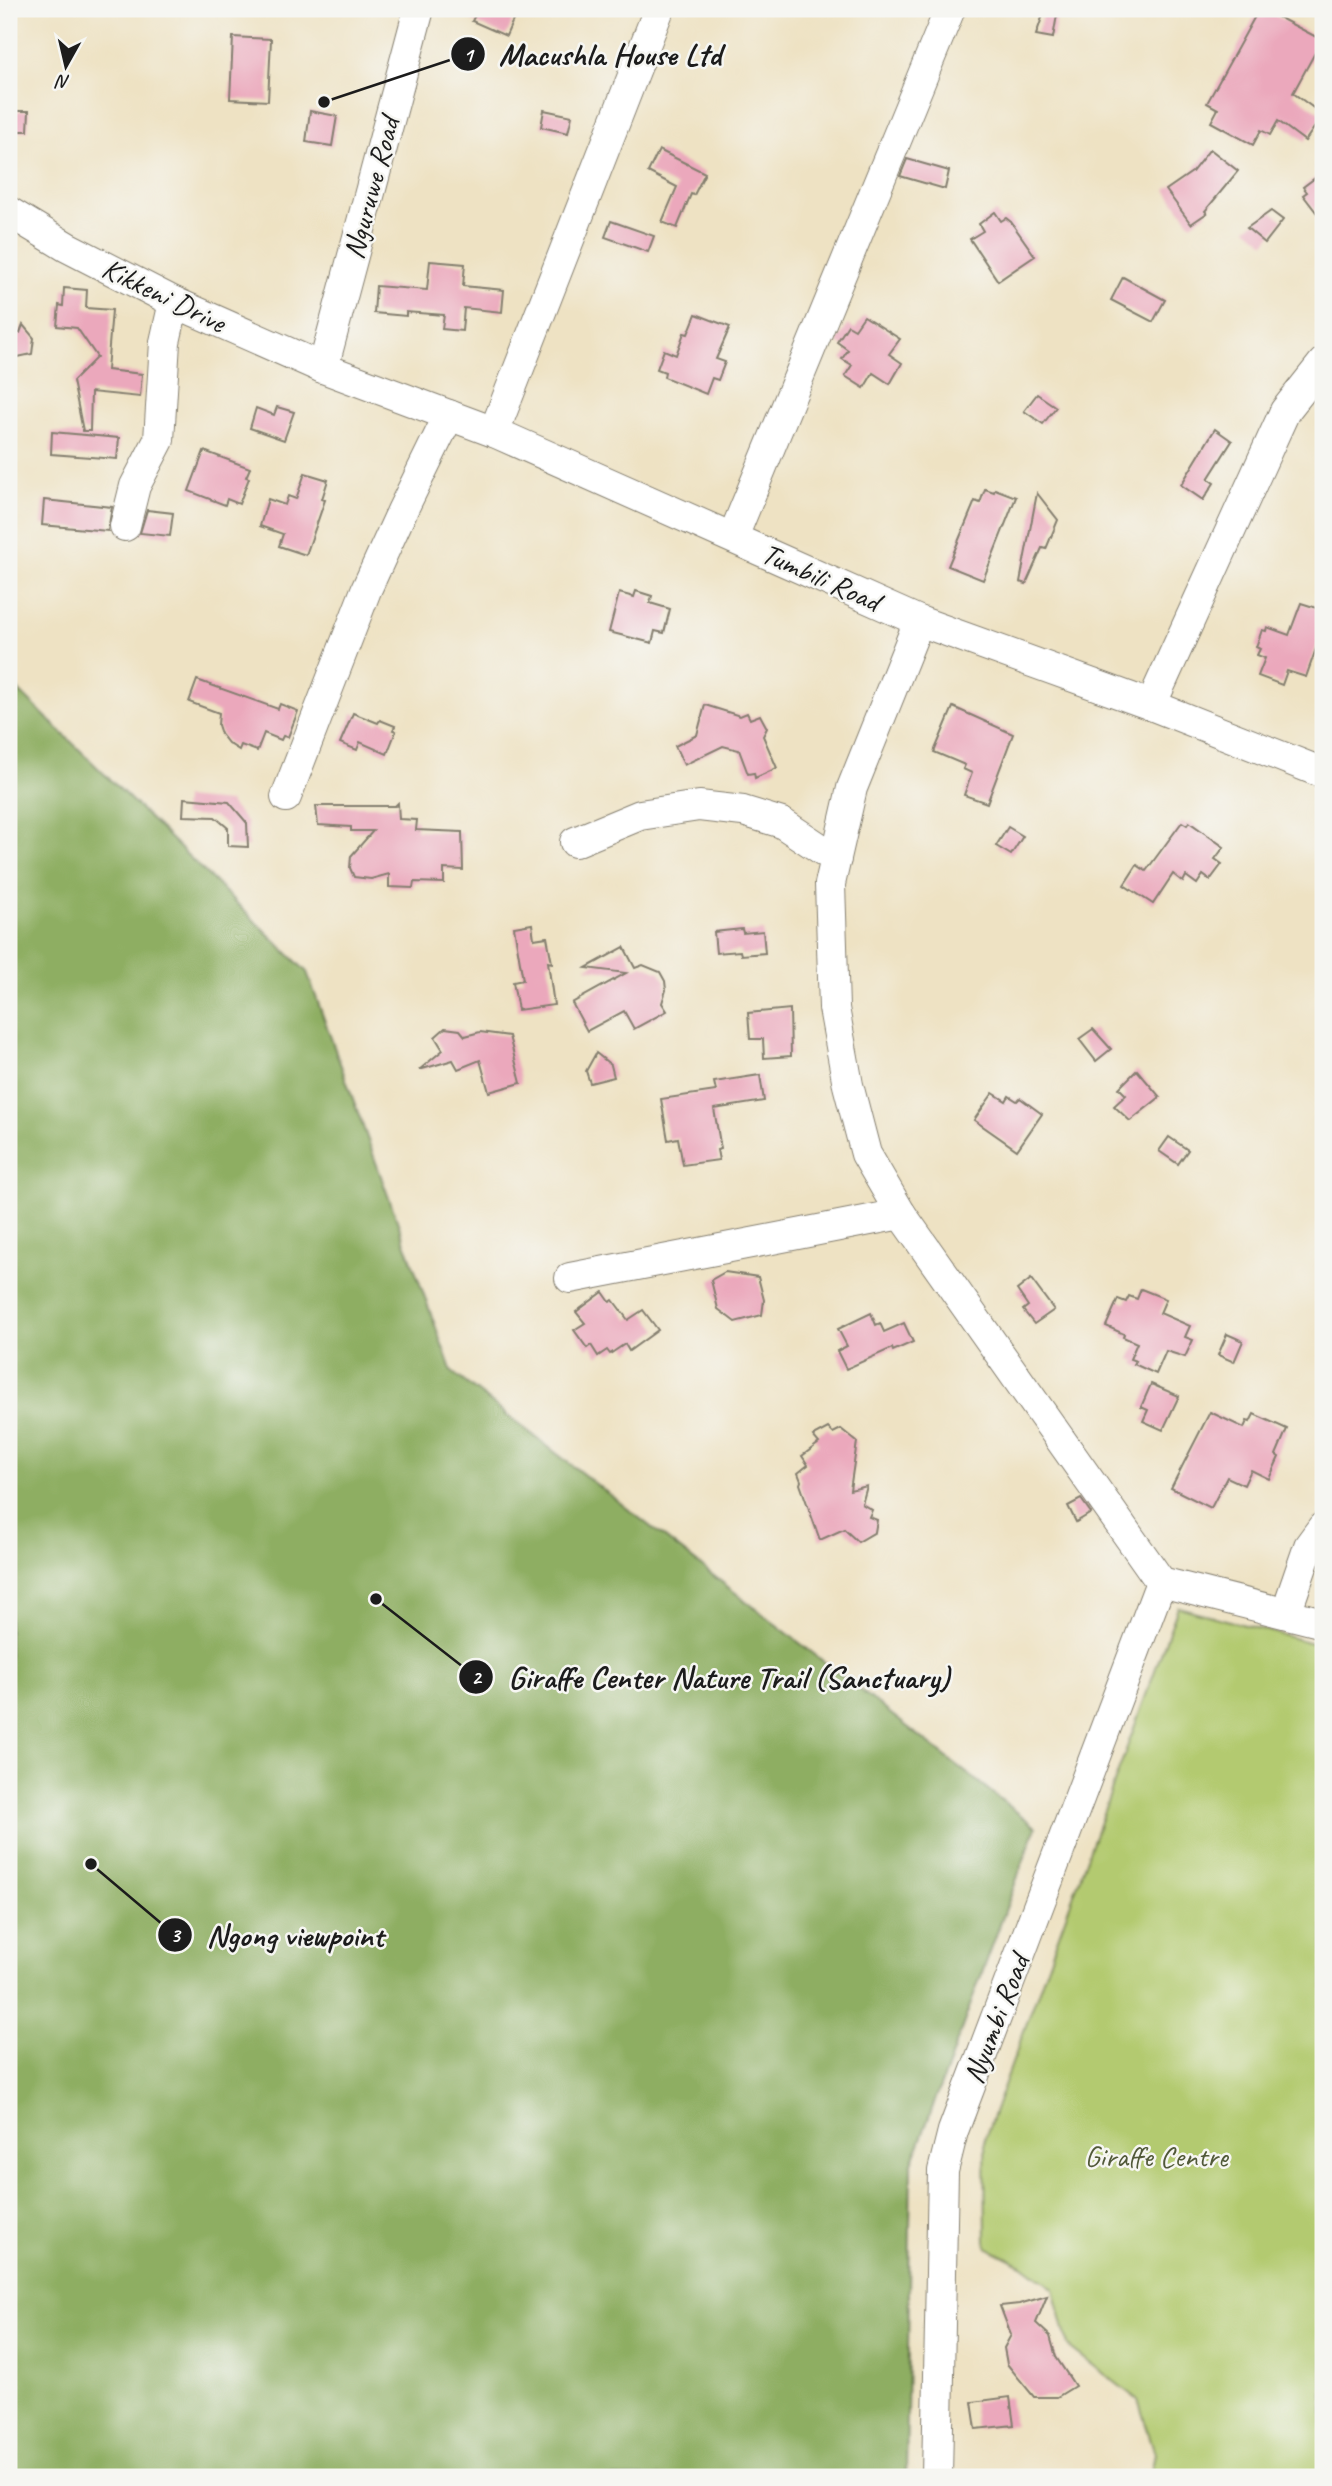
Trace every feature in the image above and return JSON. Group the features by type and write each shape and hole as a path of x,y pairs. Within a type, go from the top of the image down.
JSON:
{"street":[{"name":"Nguruwe Road","path":"323,368 419,9"},
{"path":"494,432 659,9"},
{"path":"733,537 950,9"},
{"name":"Kikkeni Drive","path":"9,212 67,247 174,302 323,368"},
{"path":"125,526 135,486 159,440 165,342 174,302"},
{"path":"1151,705 1285,411 1323,363"},
{"name":"Tumbili Road","path":"323,368 494,432 919,621 1151,705 1323,773"},
{"path":"286,797 366,590 449,415"},
{"path":"919,621 852,789 830,884 834,1009 848,1085 866,1154 901,1214 1161,1582 1323,1623"},
{"path":"575,842 640,815 699,806 743,810 782,823 836,859"},
{"path":"570,1278 901,1214"},
{"path":"1286,1613 1309,1546 1323,1527"},
{"name":"Nyumbi Road","path":"937,2477 943,2171 953,2131 1161,1582"}],"green space":[{"path":"9,681 307,972 452,1372 1036,1827 911,2166 906,2477 9,2477"},
{"name":"Giraffe Centre","path":"1178,1607 1323,1646 1323,2477 1150,2477 1155,2453 1138,2400 1068,2346 1054,2289 1022,2265 986,2247 985,2138"}],"building":[{"path":"478,9 518,9 506,36 472,21"},
{"path":"1045,9 1058,9 1053,38 1036,35"},
{"path":"1259,9 1322,40 1293,93 1323,115 1305,141 1278,121 1270,135 1261,130 1253,145 1211,122 1218,109 1207,103"},
{"path":"233,37 271,39 268,101 230,99"},
{"path":"544,110 572,116 568,133 541,127"},
{"path":"9,111 29,111 28,131 9,131"},
{"path":"310,111 337,116 332,146 306,142"},
{"path":"1210,149 1238,171 1205,211 1207,213 1191,224 1166,190 1192,172"},
{"path":"659,150 705,173 694,195 691,194 677,228 662,222 677,187 648,172"},
{"path":"907,159 949,171 945,189 900,176"},
{"path":"1323,172 1323,221 1303,195 1307,192 1303,187"},
{"path":"1271,211 1283,220 1265,243 1247,228"},
{"path":"995,212 1001,221 1006,218 1011,222 1035,256 998,281 970,239 983,231 979,224"},
{"path":"611,221 654,236 648,252 605,237"},
{"path":"430,261 465,264 463,286 504,290 502,312 464,308 462,331 442,329 444,315 374,313 376,286 427,290"},
{"path":"1123,277 1165,300 1153,322 1111,300"},
{"path":"64,288 87,290 86,308 112,310 107,370 142,374 140,397 91,392 90,431 83,431 73,381 97,357 77,328 57,326 59,305 63,306"},
{"path":"696,314 730,327 716,359 725,362 718,380 712,378 706,394 664,377 665,372 657,369 664,350 676,355 684,333 688,334"},
{"path":"864,316 900,339 889,354 902,363 890,384 873,373 864,388 845,376 852,365 842,359 848,350 837,342 848,325 855,329"},
{"path":"23,325 34,338 32,354 13,358 13,333 20,333"},
{"path":"1037,394 1056,407 1043,424 1024,411"},
{"path":"277,407 294,412 284,440 250,428 256,408 274,415"},
{"path":"1215,429 1232,441 1208,479 1214,483 1203,500 1181,485"},
{"path":"52,432 119,438 117,459 51,454"},
{"path":"204,451 250,468 239,504 227,499 225,505 189,491"},
{"path":"305,473 328,480 322,499 325,500 306,555 279,546 283,534 260,526 268,499 285,505 288,496 296,499"},
{"path":"985,489 994,492 995,489 1016,497 983,580 948,566 975,501 980,503"},
{"path":"1037,493 1058,520 1046,549 1042,548 1026,584 1020,582"},
{"path":"44,500 112,507 108,531 42,525"},
{"path":"147,510 173,513 170,536 140,533"},
{"path":"636,591 652,596 650,603 670,609 664,633 655,631 652,643 609,632 619,593 634,597"},
{"path":"1301,603 1323,610 1323,629 1306,677 1287,671 1282,685 1258,676 1265,658 1257,655 1260,649 1256,647 1262,630 1266,631 1267,627 1289,635"},
{"path":"197,680 278,709 280,704 298,711 288,737 283,736 281,740 264,733 257,751 241,745 239,750 221,734 218,725 219,713 189,702"},
{"path":"705,705 740,716 747,713 750,719 760,715 767,728 763,736 777,768 755,778 754,773 748,774 739,750 723,746 684,765 675,746 697,735"},
{"path":"953,707 1013,734 987,803 964,795 972,773 963,769 965,765 934,752"},
{"path":"353,713 378,723 380,720 395,726 393,730 396,731 387,754 360,742 357,750 340,743"},
{"path":"184,798 229,802 247,823 248,847 228,846 228,828 215,817 183,816"},
{"path":"398,803 399,819 417,820 416,830 462,832 463,870 444,869 444,883 414,882 413,888 389,887 389,874 371,879 354,877 350,868 351,856 373,831 351,831 351,827 318,825 316,806 395,806"},
{"path":"1182,822 1187,825 1189,822 1224,847 1215,859 1222,864 1210,880 1203,875 1197,884 1186,876 1183,882 1173,874 1153,904 1124,885 1137,865 1146,871"},
{"path":"1008,827 1023,836 1011,855 996,846"},
{"path":"532,924 534,939 547,937 552,963 548,962 554,1005 518,1010 513,982 523,980 514,927"},
{"path":"742,929 743,933 763,931 765,953 716,953 714,932"},
{"path":"624,947 635,968 643,965 660,972 666,990 662,1003 667,1011 634,1029 624,1011 587,1031 572,1003 626,973 586,968"},
{"path":"790,1009 791,1056 764,1058 763,1039 750,1039 748,1013"},
{"path":"445,1028 460,1030 465,1036 480,1032 509,1036 521,1083 489,1092 480,1060 458,1069 453,1060 419,1070 443,1050 435,1037"},
{"path":"1093,1029 1111,1049 1096,1061 1079,1039"},
{"path":"596,1053 611,1065 614,1077 590,1083 586,1071"},
{"path":"1137,1070 1160,1097 1130,1121 1114,1106 1126,1095 1119,1088"},
{"path":"760,1075 764,1101 714,1109 721,1149 717,1150 719,1160 683,1165 678,1138 668,1140 661,1099 716,1091 714,1082"},
{"path":"993,1093 1006,1101 1009,1096 1017,1101 1020,1098 1042,1114 1017,1150 974,1120"},
{"path":"1169,1137 1188,1150 1178,1164 1159,1151"},
{"path":"725,1272 758,1277 764,1300 762,1315 735,1322 718,1309 711,1280"},
{"path":"1031,1279 1054,1310 1034,1324 1023,1310 1028,1306 1017,1290"},
{"path":"1141,1289 1166,1299 1160,1313 1190,1326 1185,1337 1193,1340 1185,1357 1166,1351 1156,1374 1134,1364 1136,1361 1130,1359 1137,1343 1106,1326 1118,1299 1126,1302 1129,1296 1137,1299"},
{"path":"603,1292 610,1302 613,1300 628,1320 643,1310 658,1330 629,1351 625,1344 610,1354 607,1350 598,1356 591,1345 587,1348 574,1330 585,1323 576,1312"},
{"path":"871,1313 876,1325 880,1323 884,1332 904,1323 913,1342 893,1351 892,1348 846,1369 837,1351 847,1346 838,1329"},
{"path":"1227,1334 1243,1341 1234,1362 1218,1355"},
{"path":"1151,1384 1179,1396 1163,1430 1143,1421 1148,1410 1141,1407"},
{"path":"1210,1412 1244,1428 1254,1414 1287,1429 1269,1479 1251,1470 1244,1485 1227,1477 1211,1508 1171,1488"},
{"path":"828,1428 833,1433 841,1429 857,1442 850,1490 867,1486 862,1504 872,1510 869,1517 877,1520 875,1532 858,1542 844,1529 820,1540 800,1484 798,1473 808,1465 802,1456 819,1443 813,1436"},
{"path":"1081,1499 1091,1513 1076,1522 1068,1506"},
{"path":"1047,2296 1036,2323 1050,2336 1056,2357 1075,2386 1057,2397 1034,2397 1007,2364 1004,2348 1011,2335 1000,2306"},
{"path":"1010,2397 1014,2425 976,2429 972,2402"}],"place":[{"name":"Macushla House Ltd","path":"324,102"},
{"name":"Giraffe Center Nature Trail (Sanctuary)","path":"376,1599"},
{"name":"Ngong viewpoint","path":"91,1864"}]}
